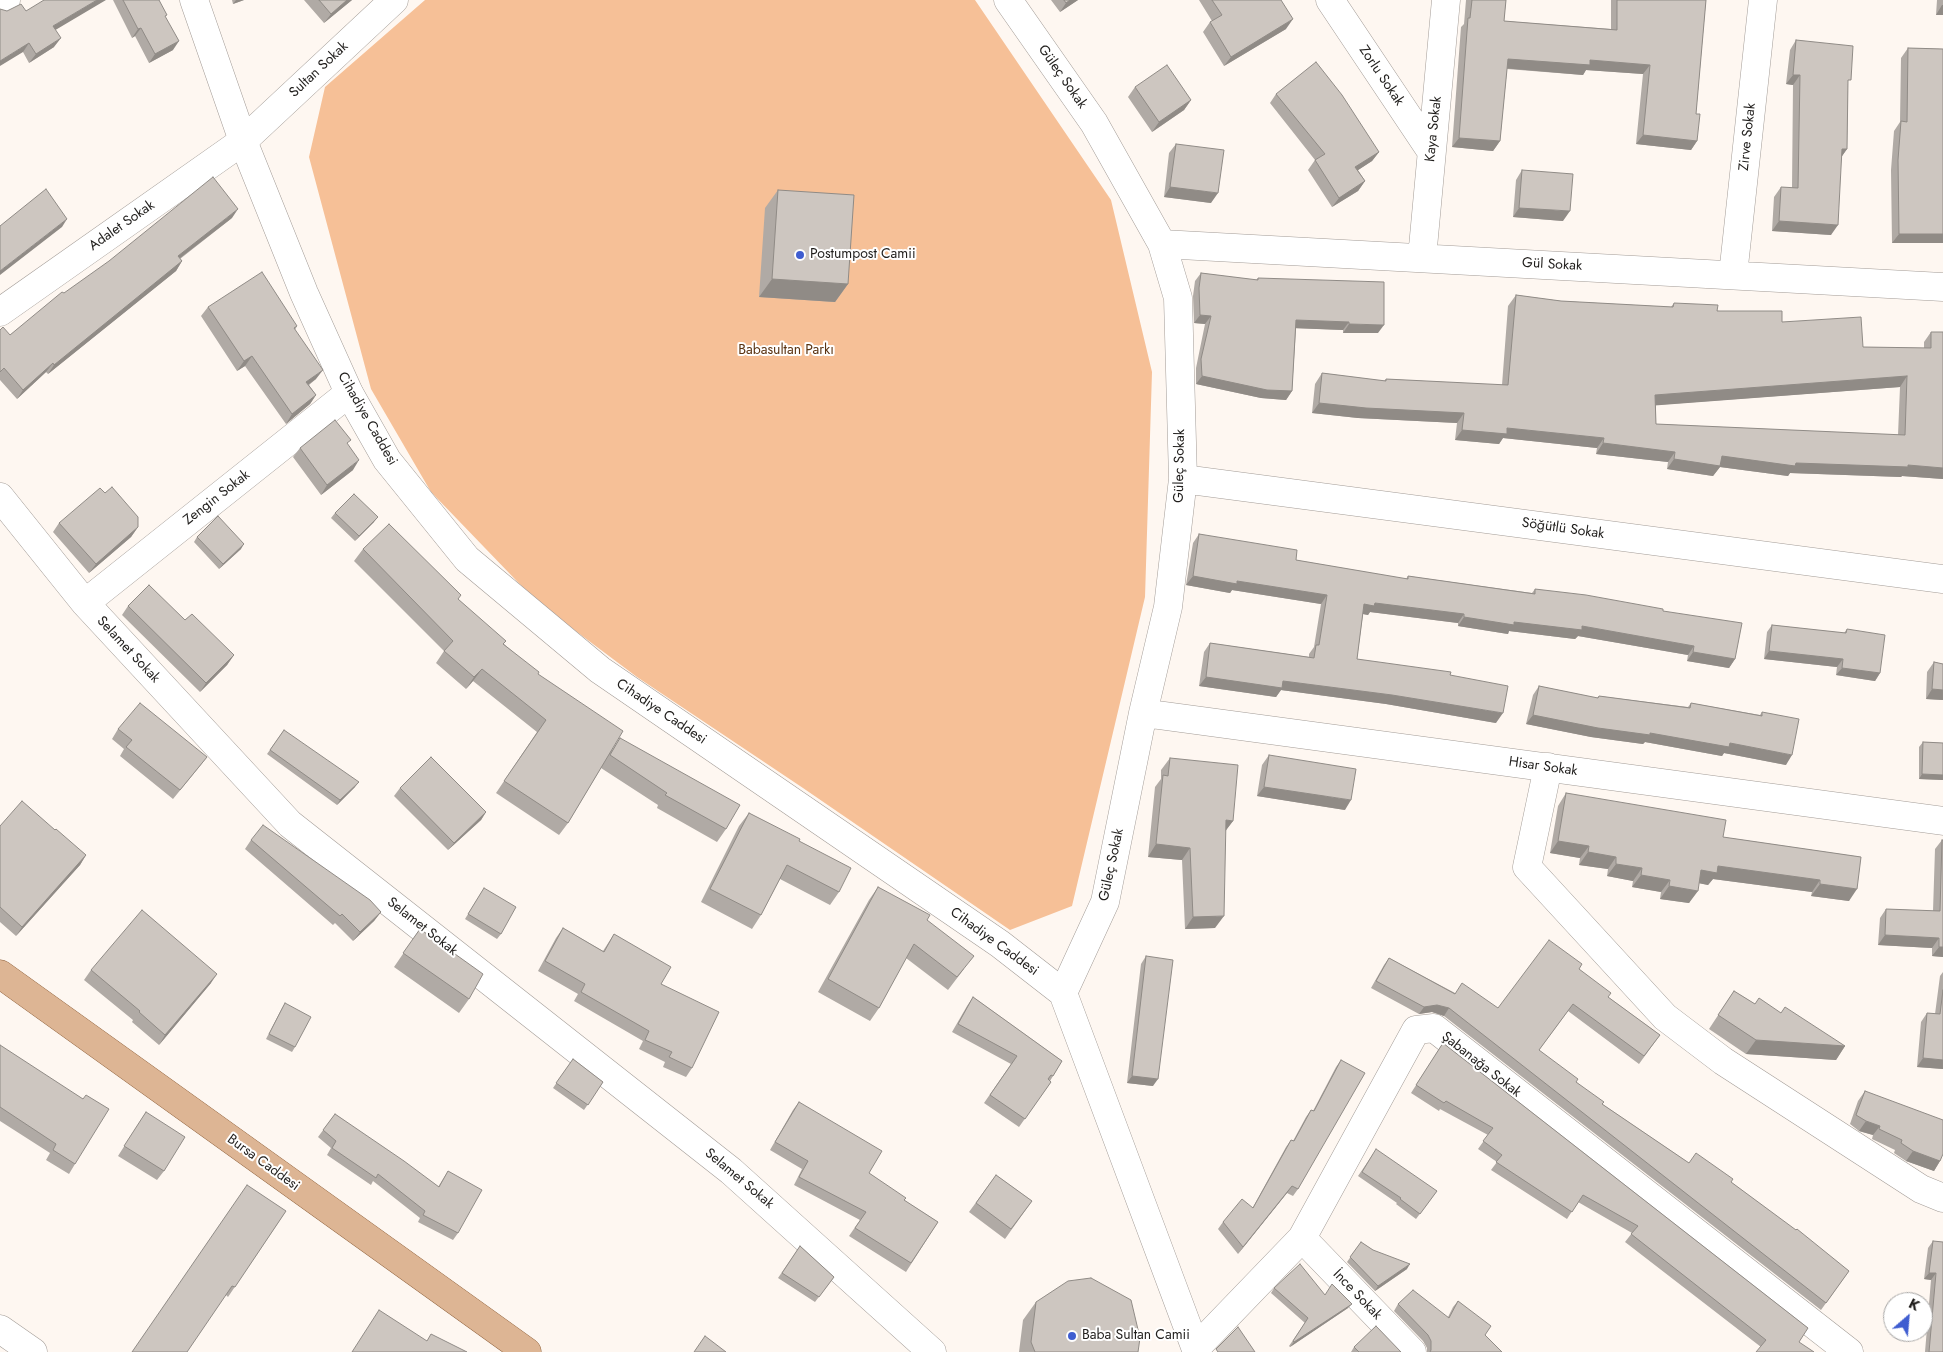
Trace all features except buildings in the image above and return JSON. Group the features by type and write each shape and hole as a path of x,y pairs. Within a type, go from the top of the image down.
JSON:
{"main road":[{"name":"Bursa Caddesi","path":"0,974 527,1352"}],"street":[{"path":"0,4 6,0"},
{"name":"Cihadiye Caddesi","path":"194,0 243,141 304,293 349,394 388,460 467,559 600,670 992,938 1063,993"},
{"name":"Sultan Sokak","path":"243,141 394,0"},
{"name":"Güleç Sokak","path":"1008,0 1094,123 1162,244 1178,298 1183,479 1168,607 1143,713 1106,902 1063,993"},
{"name":"Zorlu Sokak","path":"1330,0 1432,151"},
{"name":"Kaya Sokak","path":"1422,258 1446,0"},
{"name":"Zirve Sokak","path":"1732,275 1763,0"},
{"name":"Adalet Sokak","path":"0,312 243,141"},
{"name":"Gül Sokak","path":"1162,244 1943,287"},
{"name":"Zengin Sokak","path":"84,602 349,394"},
{"name":"Söğütlü Sokak","path":"1183,479 1943,579"},
{"name":"Selamet Sokak","path":"0,497 84,602 290,824 731,1171 932,1352"},
{"name":"Hisar Sokak","path":"1143,713 1943,821"},
{"path":"1548,767 1527,867 1665,1017 1722,1061 1920,1189 1943,1198"},
{"path":"1063,993 1197,1350"},
{"name":"Şabanağa Sokak","path":"1197,1350 1302,1238 1416,1030 1434,1028 1850,1352"},
{"name":"İnce Sokak","path":"1302,1238 1412,1352"},
{"path":"0,1329 33,1352"}],"green space":[{"name":"Babasultan Parkı","path":"425,0 975,0 1111,200 1152,372 1145,597 1072,906 1010,930 637,677 537,602 431,492 371,389 309,157 325,87"}],"place":[{"name":"Postumpost Camii","path":"800,255"},
{"name":"Baba Sultan Camii","path":"1072,1336"}]}
